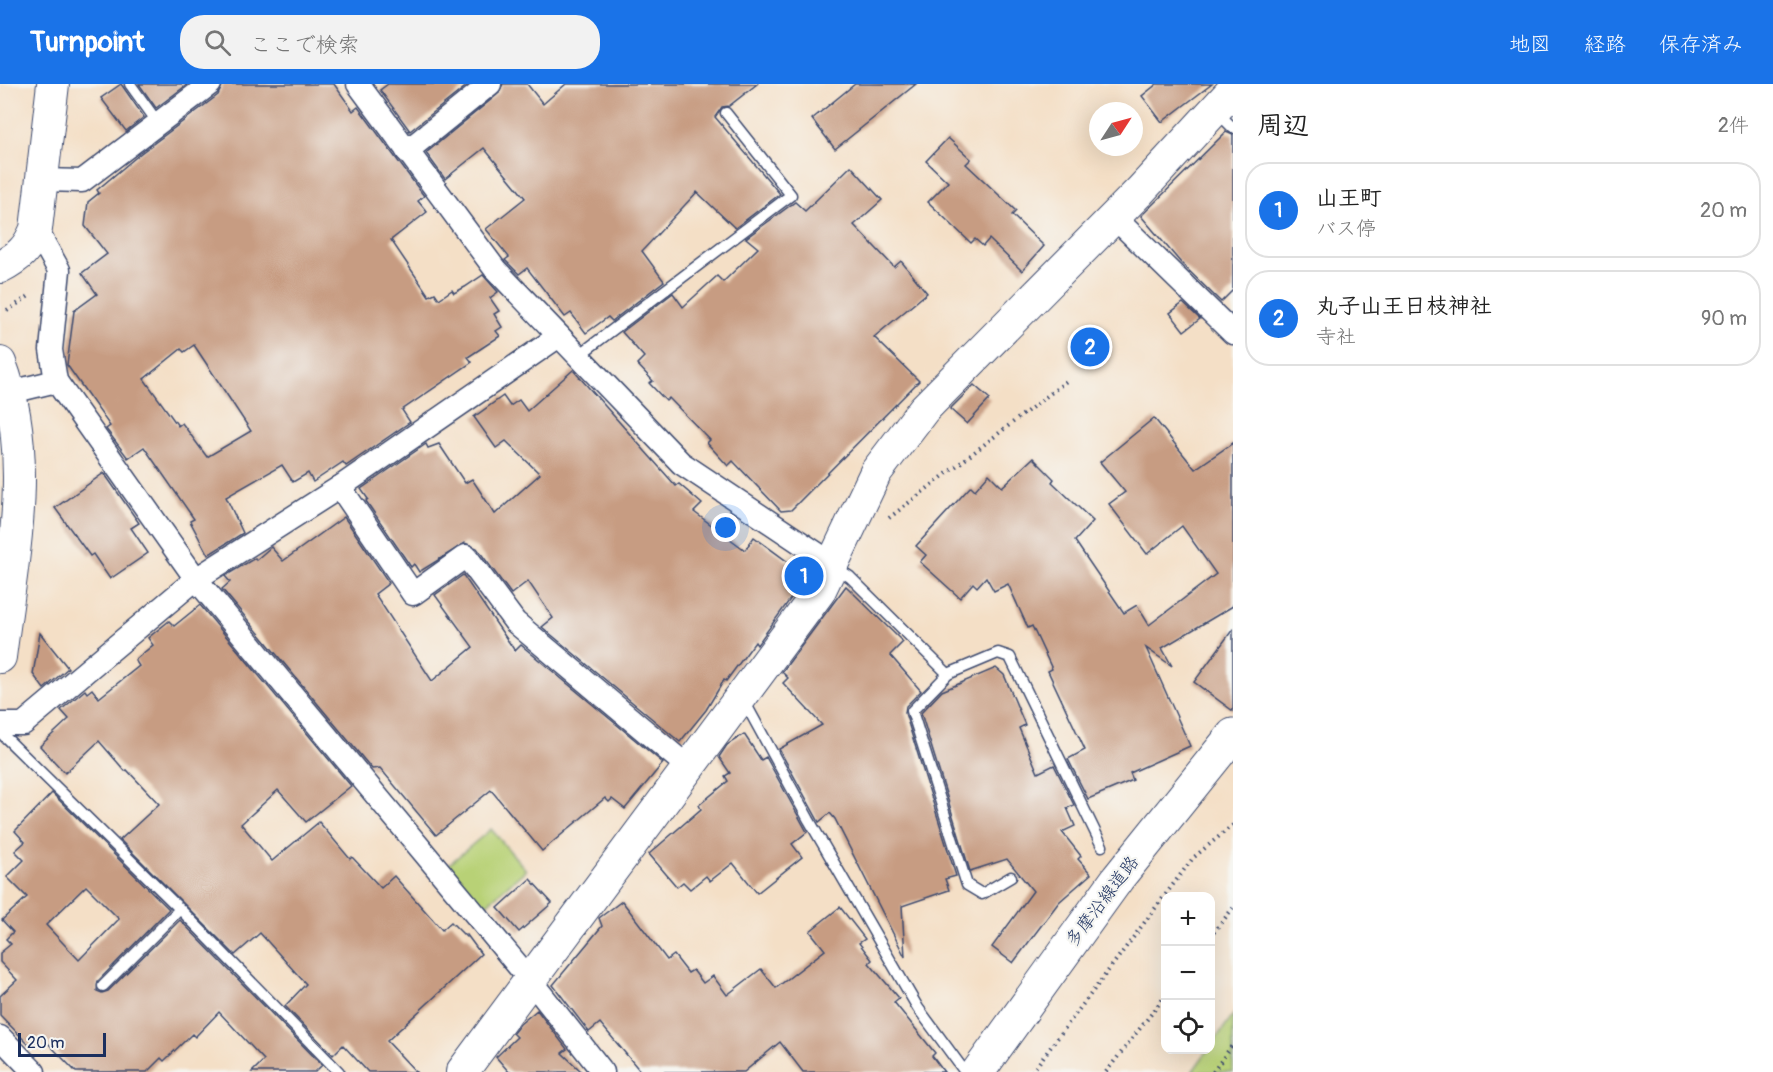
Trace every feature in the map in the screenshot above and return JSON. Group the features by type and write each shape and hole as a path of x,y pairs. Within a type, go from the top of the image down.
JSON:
{"main road":[{"name":"多摩沿線道路","path":"978,1072 1118,878 1233,735"}],"street":[{"path":"0,267 20,256 30,244 36,229 53,84"},
{"path":"43,180 82,181 210,84"},
{"path":"406,151 490,84"},
{"path":"364,86 406,151 495,269 681,463 831,563"},
{"path":"462,1072 819,592 876,472 924,409 1114,217 1227,109"},
{"path":"1114,217 1227,323"},
{"path":"36,229 59,270 51,350 56,381 196,579 530,980 603,1072"},
{"path":"0,724 23,724 196,579 340,487 559,336"},
{"path":"0,363 11,392 20,485 0,657"},
{"path":"11,392 56,381"},
{"path":"340,487 413,594 466,556 515,622 688,767"},
{"path":"0,1037 34,1072"}],"lane":[{"path":"130,84 158,123"},
{"path":"578,356 791,195 726,112"},
{"path":"831,563 850,577 948,674"},
{"path":"1011,878 982,894 967,885 912,711 948,674 998,652 1010,657 1102,846"},
{"path":"742,696 808,820 918,1008 965,1072"},
{"path":"0,732 180,909 339,1072"},
{"path":"103,986 180,909"}],"path":[{"path":"885,521 1069,379"},
{"path":"1032,1072 1193,858 1233,825"},
{"path":"1215,931 1233,908"},
{"path":"1107,1072 1162,1000"},
{"path":"1213,1072 1233,1044"}],"green space":[{"path":"491,829 526,870 483,907 447,866"},
{"path":"1233,1015 1233,1072 1192,1072 1205,1054 1215,1054 1215,1040"}],"building":[{"path":"121,84 144,117 126,131 101,98"},
{"path":"139,84 188,84 156,108"},
{"path":"223,84 334,84 353,111 358,107 424,196 418,201 427,212 391,240 429,296 435,293 439,299 452,290 454,293 465,287 483,275 498,292 490,298 499,311 494,314 502,327 496,331 500,336 468,357 472,362 402,410 410,422 346,466 343,462 313,482 308,473 293,482 282,465 226,497 243,533 208,555 190,521 194,519 144,447 128,458 106,429 110,426 67,365 74,311 97,294 82,273 107,254 85,226 88,202 99,193 97,190 141,153 218,95","holes":["194,345 251,431 207,457 182,423 178,426 144,379 181,349 184,352"]},
{"path":"388,84 469,84 410,131 380,90"},
{"path":"503,84 527,84 543,104 566,84 757,84 729,106 722,107 715,117 780,194 735,228 697,192 642,251 664,281 612,321 608,317 586,333 571,313 565,317 527,268 519,274 505,260 509,257 486,229 525,198 484,148 445,179 426,153 498,94"},
{"path":"855,84 916,84 835,149 812,119"},
{"path":"1157,84 1212,84 1162,122 1142,96"},
{"path":"1226,132 1233,135 1233,290 1221,302 1181,263 1141,216"},
{"path":"948,138 971,159 966,164 1016,211 1012,215 1044,246 1022,271 989,239 983,246 975,239 971,243 928,202 948,182 926,161"},
{"path":"851,166 882,200 854,225 894,267 901,261 927,293 874,337 919,381 791,510 781,511 733,461 728,466 707,443 710,440 669,398 666,401 649,383 653,381 637,364 644,357 622,332 673,293 683,307 717,276 723,282 758,248 746,238 795,202 805,211"},
{"path":"1183,303 1200,319 1184,331 1170,313"},
{"path":"573,370 676,486 679,484 702,504 694,512 745,550 754,537 807,576 757,645 755,642 726,681 724,680 706,710 680,742 542,627 553,618 528,581 511,594 477,548 465,543 419,572 414,564 411,567 366,501 368,499 361,489 426,444 428,448 439,444 465,483 472,479 495,514 540,474 506,441 496,448 474,417 503,396 510,406 519,400 527,411"},
{"path":"974,385 990,399 967,424 950,409"},
{"path":"1154,418 1195,469 1233,443 1233,606 1162,648 1172,666 1146,648 1190,746 1130,773 1133,780 1088,799 1068,759 1085,750 1048,671 1052,669 1032,626 1028,628 1008,584 994,591 986,577 977,587 973,583 960,598 920,562 926,555 916,546 971,486 975,490 989,474 1002,487 1033,458 1054,479 1052,482 1093,521 1075,541 1124,613 1137,605 1149,625 1216,574 1182,526 1147,554 1109,504 1125,492 1100,462"},
{"path":"104,473 139,523 131,528 148,553 110,579 93,554 90,556 55,508"},
{"path":"344,517 389,583 375,594 432,681 473,647 435,595 463,575 515,651 521,645 663,763 625,809 612,799 609,802 605,798 542,851 491,790 436,835 380,768 372,769 222,589 230,582 225,576 255,558 256,560 271,547 283,561"},
{"path":"846,586 903,642 890,655 921,691 906,706 905,713 956,876 945,879 949,890 902,906 905,957 835,819 830,813 819,822 779,749 822,725 783,683 788,678 782,672"},
{"path":"200,605 351,786 306,822 278,790 241,824 272,861 319,822 350,859 352,857 381,888 394,876 442,930 451,922 466,937 467,935 481,954 387,1041 416,1072 368,1072 343,1045 333,1055 285,1006 306,984 260,933 235,955 120,840 159,804 127,770 125,771 99,741 65,773 40,746 69,719 61,710 85,690 87,693 92,689 99,698 139,666 135,660 153,645 148,638 169,621 174,626"},
{"path":"1233,629 1233,711 1194,682"},
{"path":"40,633 68,668 44,689 33,674"},
{"path":"996,668 1004,675 1025,725 1019,728 1038,773 1054,765 1074,805 1067,808 1075,826 1062,832 1081,856 1078,859 1091,874 1059,902 1013,963 992,947 1033,891 1007,859 970,871 921,713 942,691"},
{"path":"744,734 761,760 766,757 807,832 792,844 802,857 757,893 733,863 710,881 706,876 690,889 683,882 677,887 649,854 701,809 699,805 728,781 725,776 730,773 719,757 727,745"},
{"path":"52,793 169,909 98,981 97,991 102,993 108,991 180,920 322,1065 315,1072 252,1072 264,1060 219,1012 195,1037 192,1034 164,1061 161,1058 147,1072 76,1072 41,1036 30,1046 0,1015 0,996 17,980 0,962 0,953 11,944 6,939 13,932 2,920 27,897 7,877 24,860 15,851 25,842 15,831","holes":["86,886 119,919 79,960 46,925"]},
{"path":"530,879 552,903 519,932 498,908"},
{"path":"622,901 667,960 674,955 688,973 693,970 703,983 713,976 727,995 761,969 776,988 825,950 810,931 840,907 865,939 859,943 872,960 869,963 899,998 894,1002 935,1053 932,1056 944,1072 803,1072 780,1042 744,1072 641,1072 600,1023 589,1032 553,985 602,926 599,918"},
{"path":"537,1010 567,1049 562,1053 582,1072 509,1072 496,1057 517,1037 513,1033 520,1024"}],"place":[{"name":"丸子山王日枝神社","path":"1090,347"},
{"name":"山王町","path":"804,576"}]}
